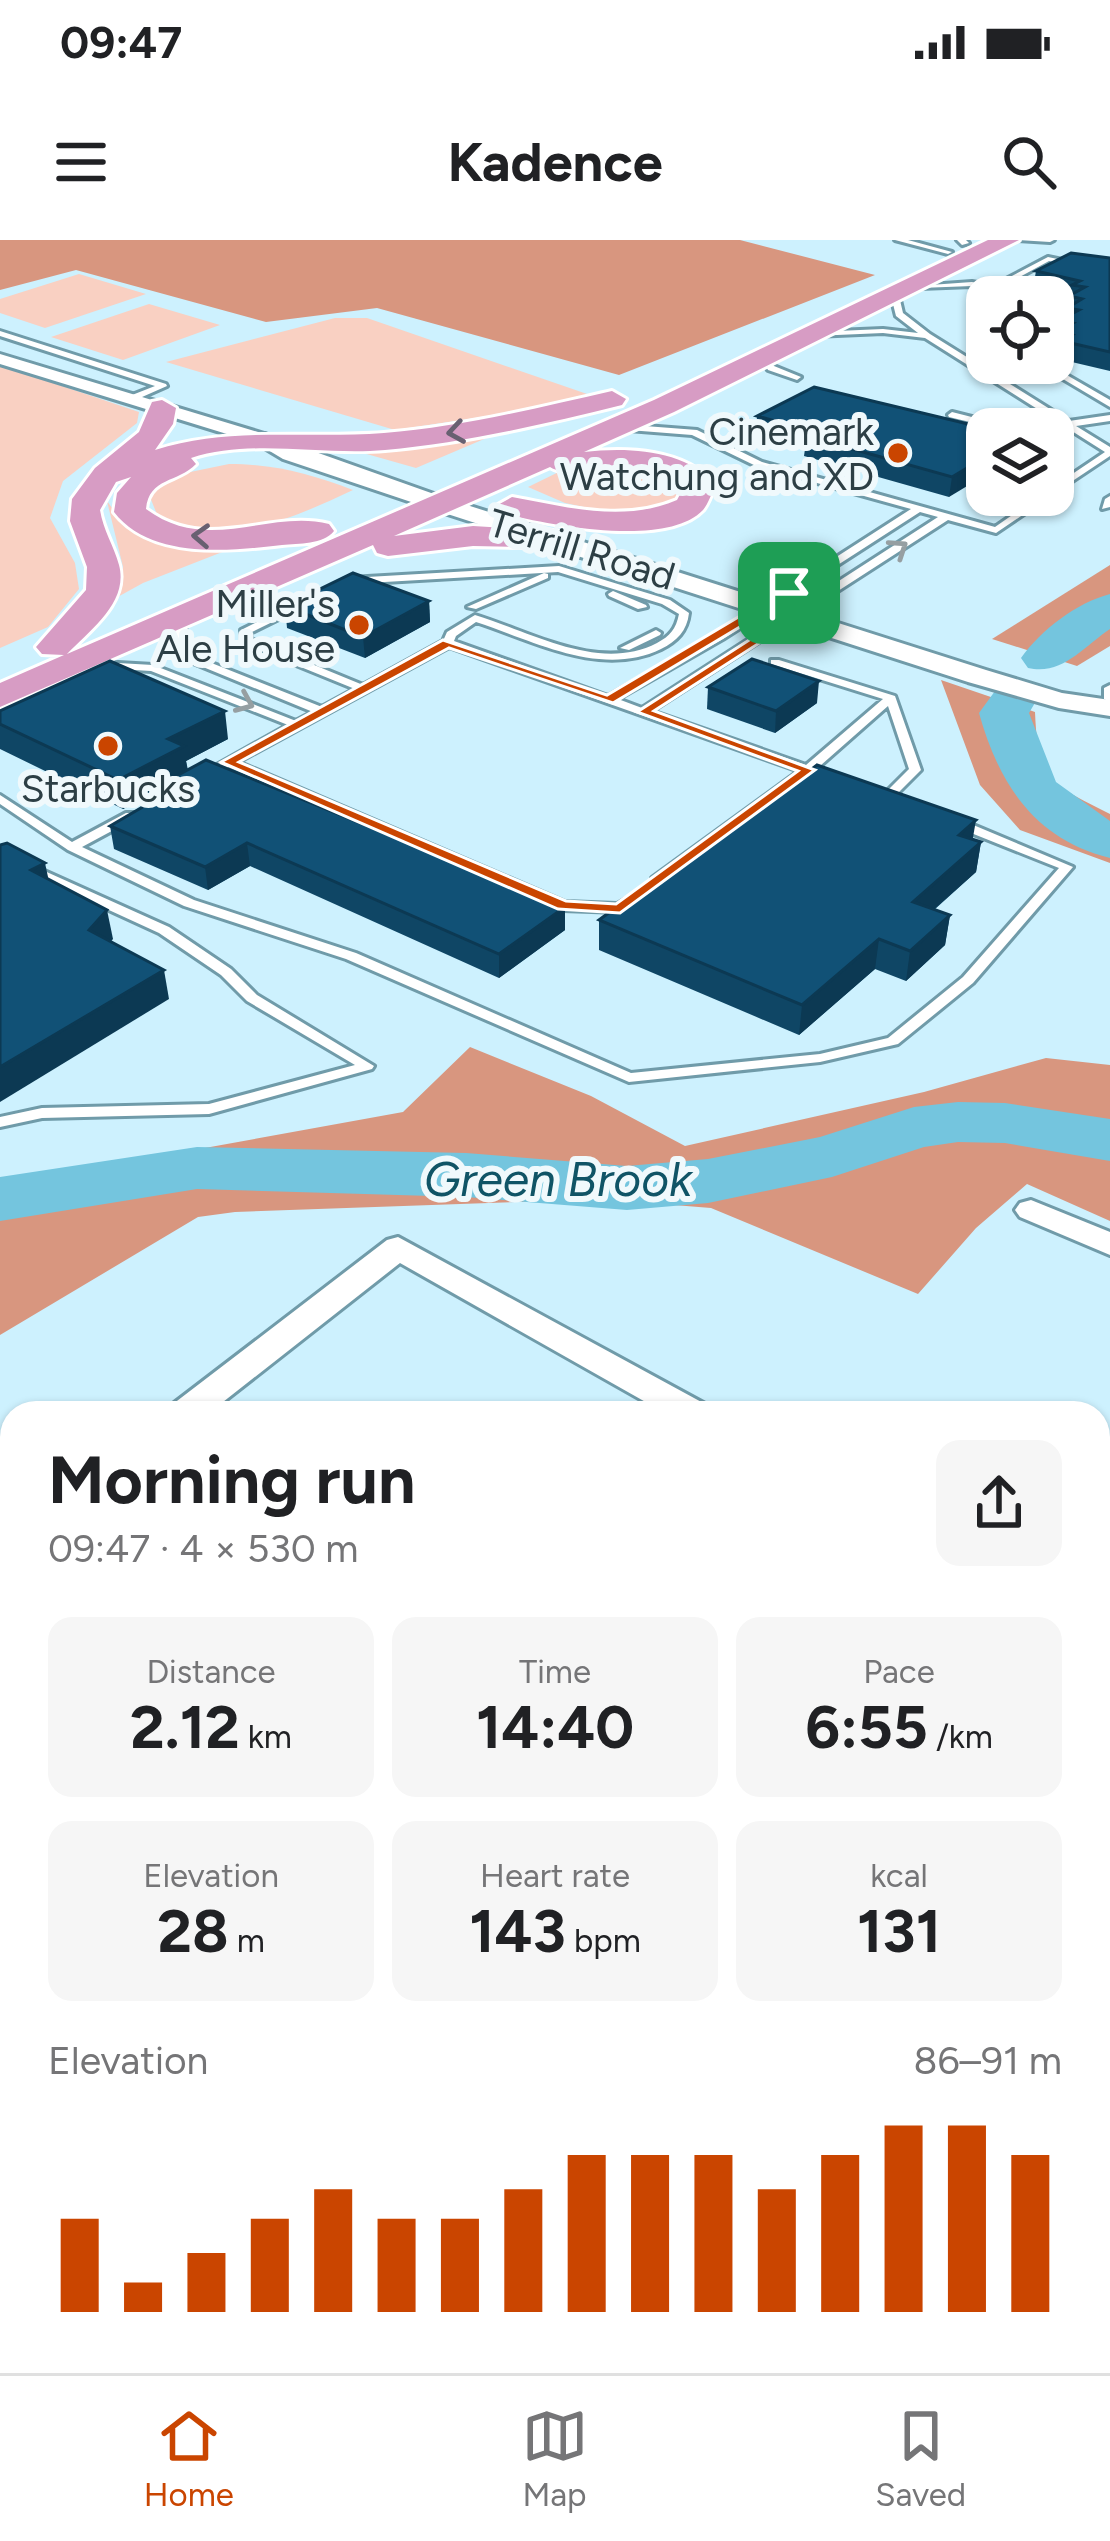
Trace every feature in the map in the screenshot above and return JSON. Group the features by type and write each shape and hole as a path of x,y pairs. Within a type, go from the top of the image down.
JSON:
{"highway":[{"path":"0,696 52,660 318,531 437,492 961,248 1007,240"},
{"path":"106,476 182,449 265,440 383,442 612,413 765,357 908,291 961,248"},
{"path":"52,660 102,593 106,577 85,511 87,498 106,476 152,440 161,425 163,408"},
{"path":"507,492 612,413"},
{"path":"314,462 239,458 180,464 150,476 128,502 140,522 175,535 229,538 318,531"},
{"path":"314,578 437,492 507,492 617,458 680,470 700,485 690,506 638,523 599,522 507,492"},
{"path":"0,670 52,660 432,538 556,541"}],"street":[{"name":"Terrill Road","path":"0,359 437,492 556,541 765,607 800,604"},
{"name":"Terrill Road","path":"265,440 314,462 437,492"},
{"name":"Terrill Road","path":"507,492 981,668 1110,704"},
{"path":"1031,1210 1110,1244"},
{"path":"200,1401 398,1248 672,1401"}],"lane":[{"path":"899,240 961,248 975,276"},
{"path":"1022,240 1049,240"},
{"path":"1016,276 1048,259 1110,272"},
{"path":"966,288 908,291 899,314 1042,408"},
{"path":"0,333 163,386 130,399"},
{"path":"812,334 927,336"},
{"path":"765,357 771,368 797,377"},
{"path":"1074,383 1110,404"},
{"path":"612,413 694,432 759,464 996,530 1016,516"},
{"path":"952,415 966,418"},
{"path":"1074,420 1110,418"},
{"path":"1074,428 1110,451 1074,476"},
{"path":"800,604 918,509"},
{"path":"643,712 800,604 946,517"},
{"path":"344,581 559,569 585,575 586,580"},
{"path":"473,574 474,612"},
{"path":"189,783 448,643 474,612 535,576 586,580 674,605 684,613 683,626 647,652 616,658 474,612"},
{"path":"314,578 245,632 246,641 364,688"},
{"path":"604,585 642,607"},
{"path":"608,700 765,607"},
{"path":"182,617 180,647 190,658 322,711"},
{"path":"582,650 622,649 656,633"},
{"path":"448,643 828,777"},
{"path":"52,660 154,668 297,724"},
{"path":"775,662 892,698"},
{"path":"1110,688 1110,704"},
{"path":"228,762 563,906 620,908 808,770 892,698"},
{"path":"887,797 915,770 892,698"},
{"path":"868,790 906,804"},
{"path":"0,799 72,847 189,903 352,956 628,1078 820,1058 893,1041 968,980 1067,867 944,817"},
{"path":"72,847 150,805"},
{"path":"0,855 164,930 226,972 252,998 368,1066 209,1109 42,1114 0,1122"}],"shaded area":[{"path":"0,240 740,240 875,275 619,375 377,308 266,322 76,270 0,290"},
{"path":"79,274 146,294 45,328 0,313 0,299"},
{"path":"149,304 220,325 123,360 51,337"},
{"path":"335,318 367,318 590,395 528,410 395,430 166,362"},
{"path":"0,365 139,412 137,423 63,481 50,518 75,563 79,589 48,627 0,648"},
{"path":"510,428 416,468 349,449"},
{"path":"229,464 292,471 353,490 281,520 233,530 184,526 158,517 150,497 171,476"},
{"path":"571,466 657,468 686,485 682,500 630,517 565,503 528,487"},
{"path":"107,501 147,537 176,545 230,549 114,599 123,567"},
{"path":"1110,565 1110,646 1077,666 992,639"},
{"path":"941,680 1035,712 1040,754 1051,778 1110,814 1110,863 1020,830 980,785"},
{"path":"470,1047 591,1096 685,1146 924,1092 1046,1058 1110,1065 1110,1221 1027,1184 976,1228 918,1294 711,1208 600,1199 235,1212 198,1217 0,1335 0,1185 403,1112"}],"building":[{"path":"1071,253 1110,258 1110,352 1074,344 1074,313 1079,310 1074,304 1082,299 1074,293 1085,287 1074,284 1080,281 1036,271"},
{"path":"814,387 966,423 966,469 952,477 806,436 814,432 757,416"},
{"path":"353,573 429,601 363,637 285,606"},
{"path":"752,659 819,681 776,711 708,687"},
{"path":"110,661 225,711 168,739 184,746 118,780 0,724 0,711"},
{"path":"206,760 565,907 499,954 247,843 205,867 110,826 151,802 139,796"},
{"path":"817,765 976,820 959,835 981,842 913,902 950,915 910,951 879,939 802,1005 599,920 670,868 677,871 746,819 740,817"},
{"path":"7,843 45,863 31,870 107,910 89,930 164,970 0,1067 0,845"}],"waterway":[{"name":"Green Brook","path":"1045,658 1054,646 1110,608"},
{"name":"Green Brook","path":"1012,701 1004,713 1028,779 1065,818 1110,842"},
{"name":"Green Brook","path":"0,1199 197,1168 466,1175 627,1188 708,1181 832,1156 914,1128 958,1122 1005,1123 1110,1140"}],"place":[{"name":"Cinemark Watchung and XD","path":"898,453"},
{"name":"Miller's Ale House","path":"359,625"},
{"name":"Starbucks","path":"108,746"}],"route":[{"path":"789,593 817,602 643,712 808,770 620,908 563,906 228,762 448,643 608,700 789,593"}]}
